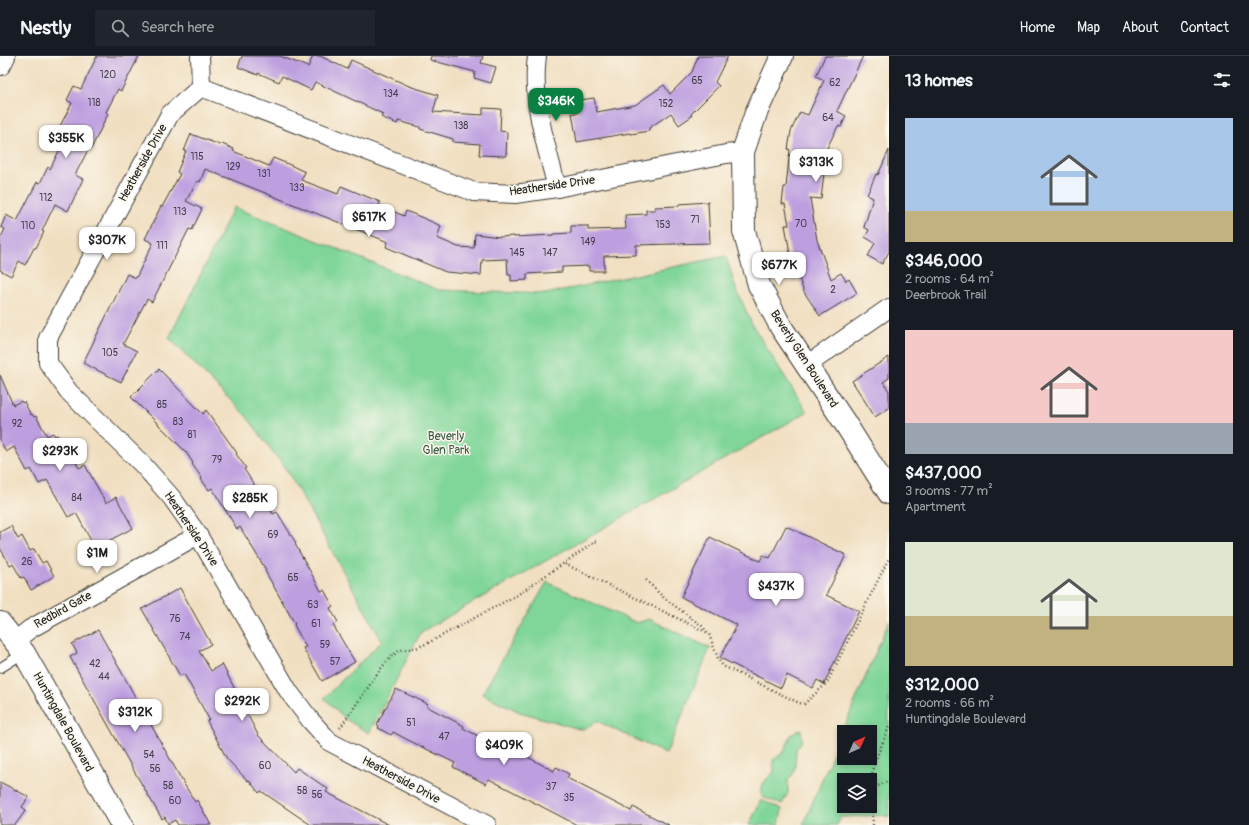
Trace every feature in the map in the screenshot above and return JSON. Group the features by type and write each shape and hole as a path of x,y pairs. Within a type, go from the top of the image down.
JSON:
{"street":[{"path":"0,64 4,56"},
{"path":"200,56 201,87"},
{"path":"537,56 535,84 538,111 557,188"},
{"name":"Beverly Glen Boulevard","path":"782,56 756,113 742,152 744,231 759,285 781,327 845,423 889,493"},
{"name":"Heatherside Drive","path":"487,825 330,742 312,722 289,692 198,534 172,498 143,465 69,392 48,363 48,338 170,114 201,87 474,192 515,194 557,188 742,152"},
{"path":"807,365 889,308"},
{"name":"Redbird Gate","path":"19,647 30,628 198,534"},
{"name":"Huntingdale Boulevard","path":"0,623 19,647 117,821"}],"lane":[{"path":"0,668 19,647"}],"path":[{"path":"330,742 382,667 392,656 400,650 416,648 428,644 508,601 598,540"},
{"path":"646,580 664,598 702,626 709,634 718,659 723,666 799,704 804,704 827,683 889,558"},
{"path":"564,564 709,634"},
{"path":"872,773 873,766 889,727"},
{"path":"877,787 889,782"},
{"path":"872,813 873,825"}],"green space":[{"name":"Beverly Glen Park","path":"234,207 439,290 545,294 726,256 736,289 753,326 807,412 421,632 369,733 347,720 324,698 382,641 288,472 247,417 169,338"},
{"path":"547,582 637,623 649,619 710,648 666,754 597,721 583,730 520,712 482,694"},
{"path":"889,621 889,817 882,815 841,817 837,825 803,825 837,744 837,765 877,765 877,725 845,725"},
{"path":"801,729 802,741 796,750 795,768 793,774 788,780 788,793 782,804 762,797 763,785 774,772 773,760 784,752 791,735"},
{"path":"761,800 782,809 779,825 749,825"}],"building":[{"path":"97,56 139,56 121,91 118,89 106,112 108,114 91,149 89,148 75,175 83,179 68,211 55,204 42,231 44,232 36,248 34,248 25,265 19,261 11,276 0,270 0,239 5,229 1,227 6,215 17,221 37,182 40,183 48,167 50,169 62,145 60,144 65,134 58,130 72,103 67,100 74,86 81,89"},
{"path":"242,56 280,56 308,67 313,56 320,56 347,69 351,60 409,86 438,95 433,112 483,115 483,108 501,109 500,131 507,132 506,156 479,155 480,144 453,142 453,139 420,129 420,127 398,121 397,124 381,117 383,114 315,82 311,90 282,76 279,82 258,73 258,75 238,67"},
{"path":"431,56 483,56 481,63 496,67 491,83 474,78 475,72 430,60"},
{"path":"698,56 728,56 715,82 719,86 691,114 692,116 679,125 671,113 649,128 649,131 577,142 572,113 578,113 580,100 594,98 597,112 635,105 664,85 670,94 692,72"},
{"path":"825,56 863,56 837,111 846,116 841,127 838,126 827,148 821,199 810,198 817,240 831,279 841,273 846,281 849,279 857,293 820,316 804,292 790,253 785,225 789,225 785,204 782,204 784,187 786,187 790,150 788,149 791,131 800,112 808,115 824,80 816,76"},
{"path":"191,134 220,145 220,143 234,149 233,151 269,166 273,158 288,164 305,172 301,180 338,194 341,186 380,202 379,205 404,216 406,211 423,218 441,226 437,238 458,247 474,248 475,234 500,237 553,235 571,233 571,226 588,226 588,230 626,229 625,215 646,214 646,210 655,210 655,207 679,206 679,204 708,202 710,243 636,245 636,255 604,256 604,271 589,271 589,266 562,267 562,272 527,274 527,280 511,281 511,275 508,275 507,259 482,260 481,275 446,272 386,247 388,242 205,169 200,182 197,181 186,201 202,209 192,230 189,229 152,302 147,299 123,344 137,351 121,382 83,363 127,274 136,278 153,243 145,239 161,206 162,207 180,174 177,172"},
{"path":"889,150 889,252 882,264 868,256 875,243 865,237 869,230 864,227 873,198 867,195"},
{"path":"889,357 889,378 883,382 889,391 889,408 875,417 852,381"},
{"path":"159,369 203,414 206,410 237,453 236,454 246,468 244,469 273,514 277,512 296,543 295,544 321,591 324,590 333,606 330,608 338,622 333,625 355,662 322,681 303,648 306,647 294,625 295,624 265,571 266,570 240,527 237,529 212,488 209,490 201,479 202,478 186,452 131,397"},
{"path":"0,375 13,405 21,401 22,403 24,402 31,415 32,414 34,417 36,416 47,436 53,433 55,436 57,435 64,447 67,449 68,448 79,468 85,465 106,503 116,497 133,528 95,548 76,513 68,517 47,480 39,484 31,469 27,471 14,447 6,452 0,440"},
{"path":"11,526 18,539 22,536 30,551 34,549 42,563 46,561 54,576 31,590 24,577 21,578 13,564 10,565 0,548 0,532"},
{"path":"786,526 846,555 826,595 859,611 824,684 817,680 813,688 787,675 781,688 720,658 737,625 681,597 710,537 760,561 763,555 770,558"},
{"path":"180,588 211,644 199,651 211,671 222,664 258,735 294,772 297,768 328,789 326,792 389,825 311,825 261,791 259,793 249,780 248,781 227,759 207,721 209,719 184,674 180,676 142,609"},
{"path":"98,630 184,784 195,802 197,800 211,825 178,825 175,820 168,824 165,817 162,819 130,764 70,657 77,653 72,644"},
{"path":"396,689 428,704 426,706 510,753 512,749 554,771 556,767 569,774 567,778 631,811 633,807 669,825 577,825 489,779 486,784 453,767 455,763 393,732 391,735 378,728 379,726 377,724"},
{"path":"0,782 29,797 22,807 26,810 15,825 0,825"}]}
